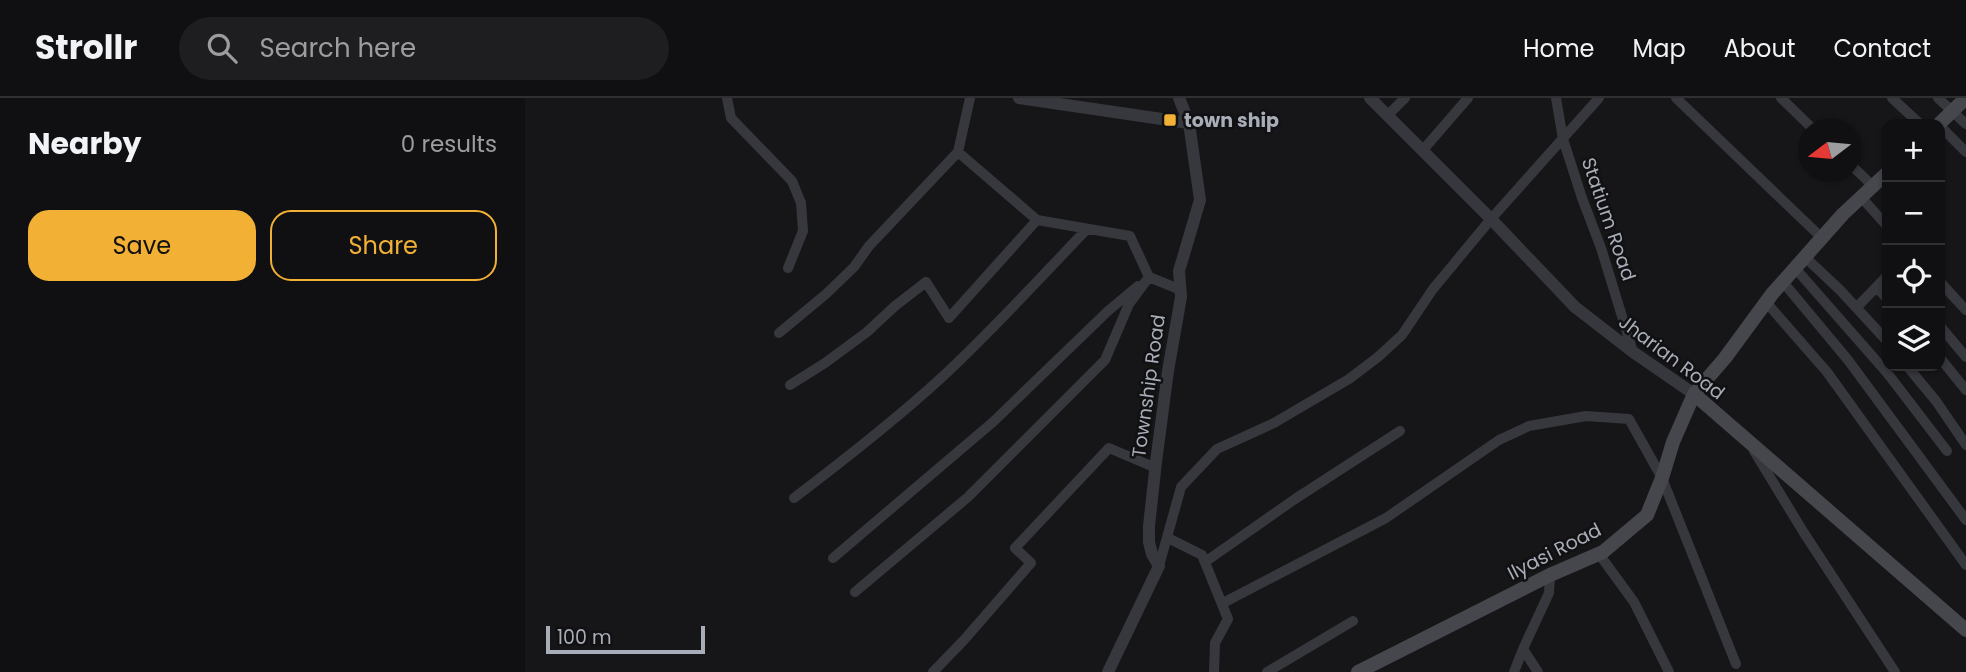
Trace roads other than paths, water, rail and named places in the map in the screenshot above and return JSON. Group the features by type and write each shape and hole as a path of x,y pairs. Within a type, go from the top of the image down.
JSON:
{"main road":[{"path":"1945,119 1966,99"},
{"name":"Ilyasi Road","path":"1358,672 1550,575 1599,554 1647,515 1673,442 1694,394 1795,268 1882,178"},
{"name":"Jharian Road","path":"1694,394 1966,630"}],"street":[{"path":"727,98 731,118 792,181 801,203 803,231 788,268"},
{"path":"779,333 826,295 854,267 869,246 958,152 970,98"},
{"path":"1019,98 1189,122"},
{"name":"Township Road","path":"1159,566 1149,542 1156,468 1168,371 1181,298 1179,271 1200,200 1189,122 1179,98"},
{"name":"Jharian Road","path":"1372,98 1575,307 1694,394"},
{"path":"1388,115 1405,98"},
{"path":"1423,150 1468,98"},
{"name":"Statium Road","path":"1556,98 1563,138 1633,352"},
{"path":"1108,672 1159,566 1181,487 1217,449 1274,423 1349,379 1402,335 1433,289 1491,219 1599,98"},
{"path":"1676,98 1822,238"},
{"path":"1781,98 1803,119"},
{"path":"1892,98 1915,119"},
{"path":"1938,98 1966,124"},
{"path":"1945,131 1966,152"},
{"path":"958,152 1037,220 1130,236 1149,277 1181,290"},
{"path":"1861,175 1873,186"},
{"path":"1861,197 1882,220"},
{"path":"790,385 867,332 926,282 949,318 1037,220"},
{"path":"794,498 940,379 1087,229"},
{"path":"1805,257 1882,335"},
{"path":"1795,268 1888,374 1947,452"},
{"path":"833,558 993,422 1108,312 1149,277"},
{"path":"855,592 968,497 1105,360 1129,304 1149,277"},
{"path":"1783,282 1848,360 1966,520"},
{"path":"1857,307 1882,282"},
{"path":"1877,287 1882,293"},
{"path":"1945,287 1966,310"},
{"path":"1766,302 1826,372 1966,565"},
{"path":"1945,332 1966,357"},
{"path":"1945,364 1966,390"},
{"path":"1911,371 1966,444"},
{"path":"1223,603 1386,518 1499,439 1529,426 1586,416 1629,419 1662,478 1736,664"},
{"path":"1205,562 1400,431"},
{"path":"1749,442 1804,533 1895,672"},
{"path":"933,672 1031,563 1015,548 1109,448 1156,468"},
{"path":"1168,538 1202,555 1229,619 1215,643 1214,672"},
{"path":"1599,554 1634,602 1669,672"},
{"path":"1514,672 1549,593 1550,575"},
{"path":"1267,672 1353,621"},
{"path":"1523,649 1538,672"}],"place":[{"name":"town ship","path":"1170,120"}]}
